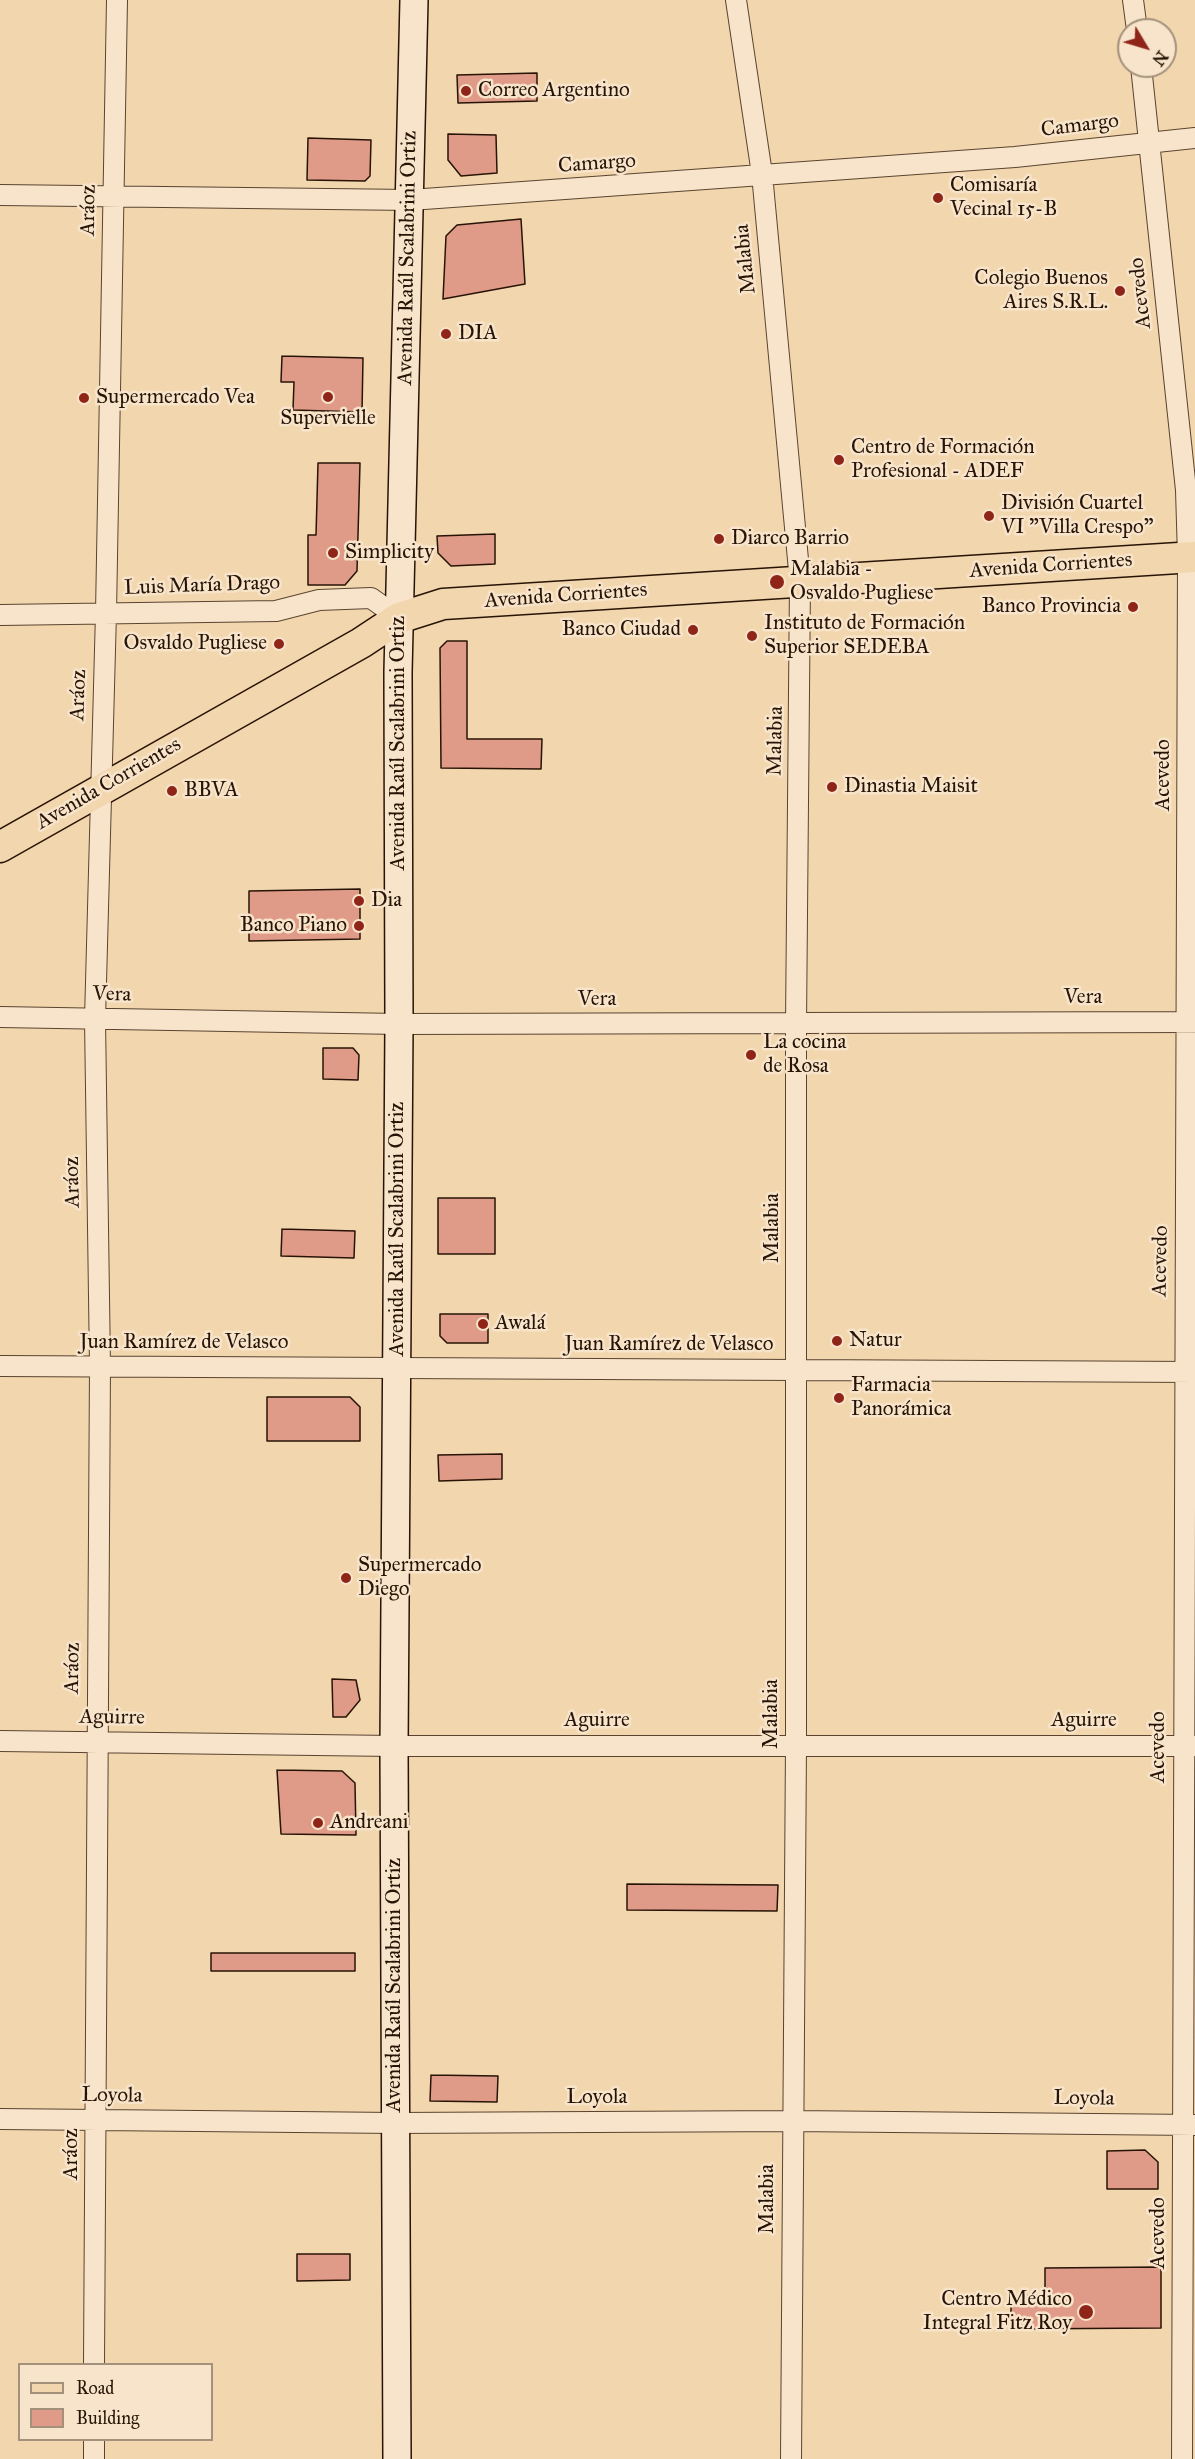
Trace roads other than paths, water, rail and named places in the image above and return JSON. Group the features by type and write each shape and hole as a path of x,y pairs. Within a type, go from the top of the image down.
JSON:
{"main road":[{"name":"Avenida Raúl Scalabrini Ortiz","path":"397,2459 394,1746 398,1370 399,618 414,0"},
{"name":"Avenida Corrientes","path":"0,847 361,642 399,618 443,604 1192,557"}],"street":[{"name":"Aráoz","path":"94,2363 100,1366 95,1019 99,789 106,613 117,0"},
{"name":"Malabia","path":"736,0 762,174 800,580 796,1024 796,1744 792,2459"},
{"path":"1133,0 1135,18"},
{"name":"Acevedo","path":"1142,78 1192,557 1189,2124 1182,2459"},
{"name":"Camargo","path":"0,195 410,200 1015,157 1195,138"},
{"name":"Luis María Drago","path":"0,615 276,611 319,600 371,598 399,618"},
{"name":"Vera","path":"0,1017 399,1024 1192,1022"},
{"name":"Juan Ramírez de Velasco","path":"0,1366 398,1370 797,1369 1189,1372"},
{"name":"Aguirre","path":"0,1742 96,1741 394,1746 796,1744 1189,1746"},
{"name":"Loyola","path":"0,2119 395,2123 793,2121 1189,2124"},
{"path":"94,2441 94,2459"}],"place":[{"name":"Correo Argentino","path":"466,91"},
{"name":"Comisaría Vecinal 15-B","path":"938,198"},
{"name":"Colegio Buenos Aires S.R.L.","path":"1120,291"},
{"name":"DIA","path":"446,334"},
{"name":"Supervielle","path":"328,397"},
{"name":"Supermercado Vea","path":"84,398"},
{"name":"Centro de Formación Profesional - ADEF","path":"839,460"},
{"name":"División Cuartel VI \"Villa Crespo\"","path":"989,516"},
{"name":"Diarco Barrio","path":"719,539"},
{"name":"Simplicity","path":"333,553"},
{"name":"Malabia - Osvaldo Pugliese","path":"777,582"},
{"name":"Banco Provincia","path":"1133,607"},
{"name":"Banco Ciudad","path":"693,630"},
{"name":"Instituto de Formación Superior SEDEBA","path":"752,636"},
{"name":"Osvaldo Pugliese","path":"279,644"},
{"name":"Dinastia Maisit","path":"832,787"},
{"name":"BBVA","path":"172,791"},
{"name":"Dia","path":"359,901"},
{"name":"Banco Piano","path":"359,926"},
{"name":"La cocina de Rosa","path":"751,1055"},
{"name":"Awalá","path":"483,1324"},
{"name":"Natur","path":"837,1341"},
{"name":"Farmacia Panorámica","path":"839,1398"},
{"name":"Supermercado Diego","path":"346,1578"},
{"name":"Andreani","path":"318,1823"},
{"name":"Centro Médico Integral Fitz Roy","path":"1086,2312"}]}
